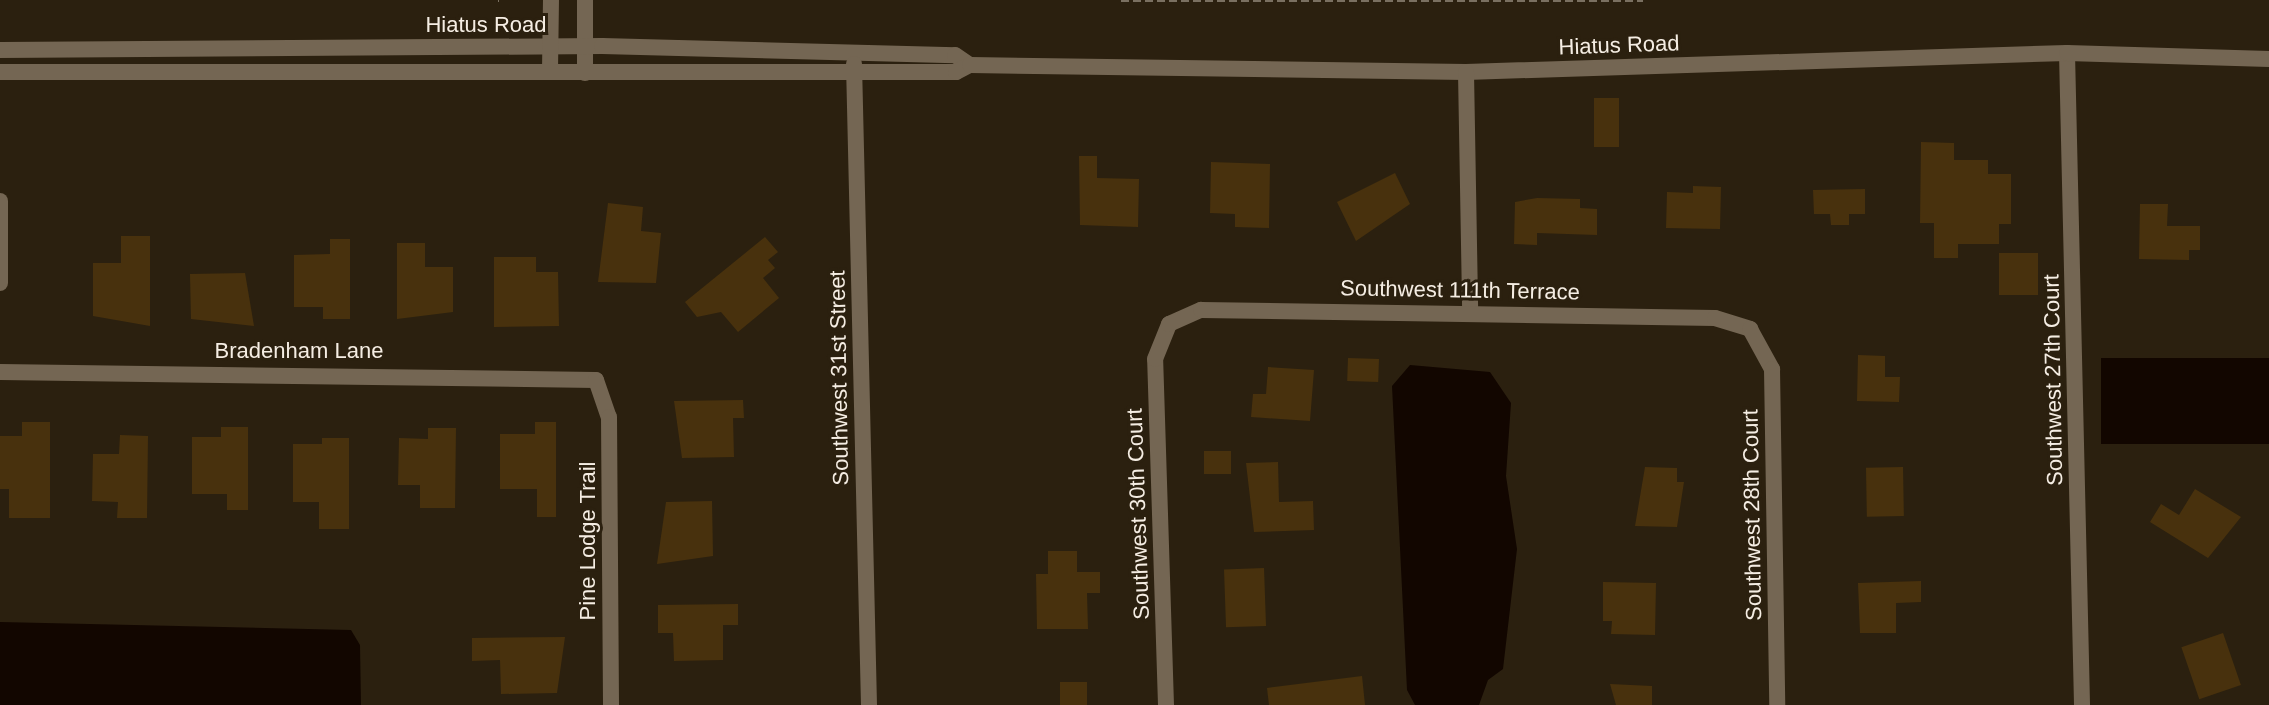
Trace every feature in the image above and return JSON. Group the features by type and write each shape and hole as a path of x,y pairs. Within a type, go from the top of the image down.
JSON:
{"street":[{"path":"550,71 551,0"},
{"path":"585,0 585,73"},
{"name":"Hiatus Road","path":"0,50 585,45 955,55 970,65"},
{"name":"Southwest 31st Street","path":"854,50 869,705"},
{"name":"Hiatus Road","path":"0,72 956,72 970,65 1466,72 2067,53 2269,59"},
{"name":"Southwest 27th Court","path":"2067,53 2082,705"},
{"path":"1466,72 1470,310"},
{"path":"0,201 0,283"},
{"name":"Southwest 111th Terrace","path":"1169,324 1201,310 1470,310 1715,318 1750,329"},
{"name":"Southwest 30th Court","path":"1166,705 1155,359 1169,324"},
{"name":"Southwest 28th Court","path":"1750,329 1772,369 1777,705"},
{"path":"0,358 0,372"},
{"name":"Bradenham Lane","path":"0,372 596,380"},
{"name":"Pine Lodge Trail","path":"596,380 609,417 611,705"}],"path":[{"path":"1121,0 1643,0"}],"shaded area":[{"path":"2101,358 2269,358 2269,444 2101,444"},
{"path":"1410,365 1490,372 1511,403 1506,476 1517,549 1503,669 1488,680 1479,705 1415,705 1407,690 1392,386"},
{"path":"0,622 351,630 360,645 361,705 0,705"}],"building":[{"path":"1594,98 1619,98 1619,147 1594,147"},
{"path":"1921,142 1954,143 1954,160 1988,160 1988,174 2011,174 2011,224 1999,224 1999,244 1958,244 1958,258 1934,258 1934,223 1920,223"},
{"path":"1079,156 1097,156 1097,178 1139,179 1138,227 1080,225"},
{"path":"1211,162 1270,164 1269,228 1235,227 1235,214 1210,213"},
{"path":"1395,173 1410,204 1356,241 1337,202"},
{"path":"1693,186 1721,187 1720,229 1666,228 1667,192 1693,193"},
{"path":"1865,189 1865,214 1849,214 1849,225 1831,225 1830,214 1814,214 1813,190"},
{"path":"1537,198 1580,199 1580,208 1597,209 1597,235 1537,233 1537,245 1514,244 1515,202"},
{"path":"608,203 643,207 641,231 661,233 656,283 598,282"},
{"path":"2140,204 2168,204 2167,226 2200,226 2200,250 2189,250 2189,260 2139,259"},
{"path":"121,236 150,236 150,326 93,316 93,263 121,263"},
{"path":"765,237 778,252 768,260 775,268 763,278 779,298 738,332 721,312 697,317 685,302"},
{"path":"330,239 350,239 350,319 323,319 323,307 294,307 294,255 330,254"},
{"path":"397,243 425,243 425,267 453,267 453,312 397,319"},
{"path":"1999,253 2038,253 2038,295 1999,295"},
{"path":"494,257 536,257 536,272 558,272 559,326 494,327"},
{"path":"245,273 254,326 191,319 190,274"},
{"path":"1858,355 1885,356 1885,377 1900,377 1899,402 1857,401"},
{"path":"1348,358 1379,359 1378,382 1347,381"},
{"path":"1268,367 1314,370 1310,421 1251,417 1253,394 1266,394"},
{"path":"743,400 744,418 733,418 734,457 682,458 674,401"},
{"path":"22,422 50,422 50,518 9,518 9,489 0,489 0,436 22,436"},
{"path":"535,422 556,422 556,517 537,517 537,489 500,489 500,434 535,434"},
{"path":"221,427 248,427 248,510 227,510 227,494 192,494 192,437 221,437"},
{"path":"428,428 456,428 455,508 420,508 420,485 398,485 399,438 428,439"},
{"path":"120,435 148,436 147,518 117,518 118,502 92,501 93,454 119,454"},
{"path":"322,438 349,438 349,529 319,529 319,502 293,502 293,444 322,444"},
{"path":"1204,451 1231,451 1231,474 1204,474"},
{"path":"1278,462 1279,502 1313,501 1314,530 1254,532 1246,463"},
{"path":"1645,467 1677,468 1677,482 1684,482 1677,527 1635,526"},
{"path":"1903,467 1904,516 1867,517 1866,468"},
{"path":"2195,489 2241,517 2208,558 2150,522 2161,504 2179,515"},
{"path":"712,501 713,556 657,564 666,502"},
{"path":"1048,551 1077,551 1077,572 1100,572 1100,593 1087,593 1088,629 1037,629 1036,574 1048,574"},
{"path":"1264,568 1266,626 1226,627 1224,569"},
{"path":"1921,581 1921,602 1896,603 1896,633 1860,633 1858,583"},
{"path":"1603,582 1656,583 1655,635 1611,634 1612,621 1603,621"},
{"path":"738,604 738,625 723,625 723,660 674,661 673,633 658,633 658,605"},
{"path":"2223,633 2241,685 2199,699 2181,647"},
{"path":"565,637 557,693 501,694 500,660 472,661 472,638"},
{"path":"1362,676 1365,705 1269,705 1267,688"},
{"path":"1060,682 1087,682 1087,705 1060,705"},
{"path":"1610,684 1652,686 1652,705 1616,705"}]}
